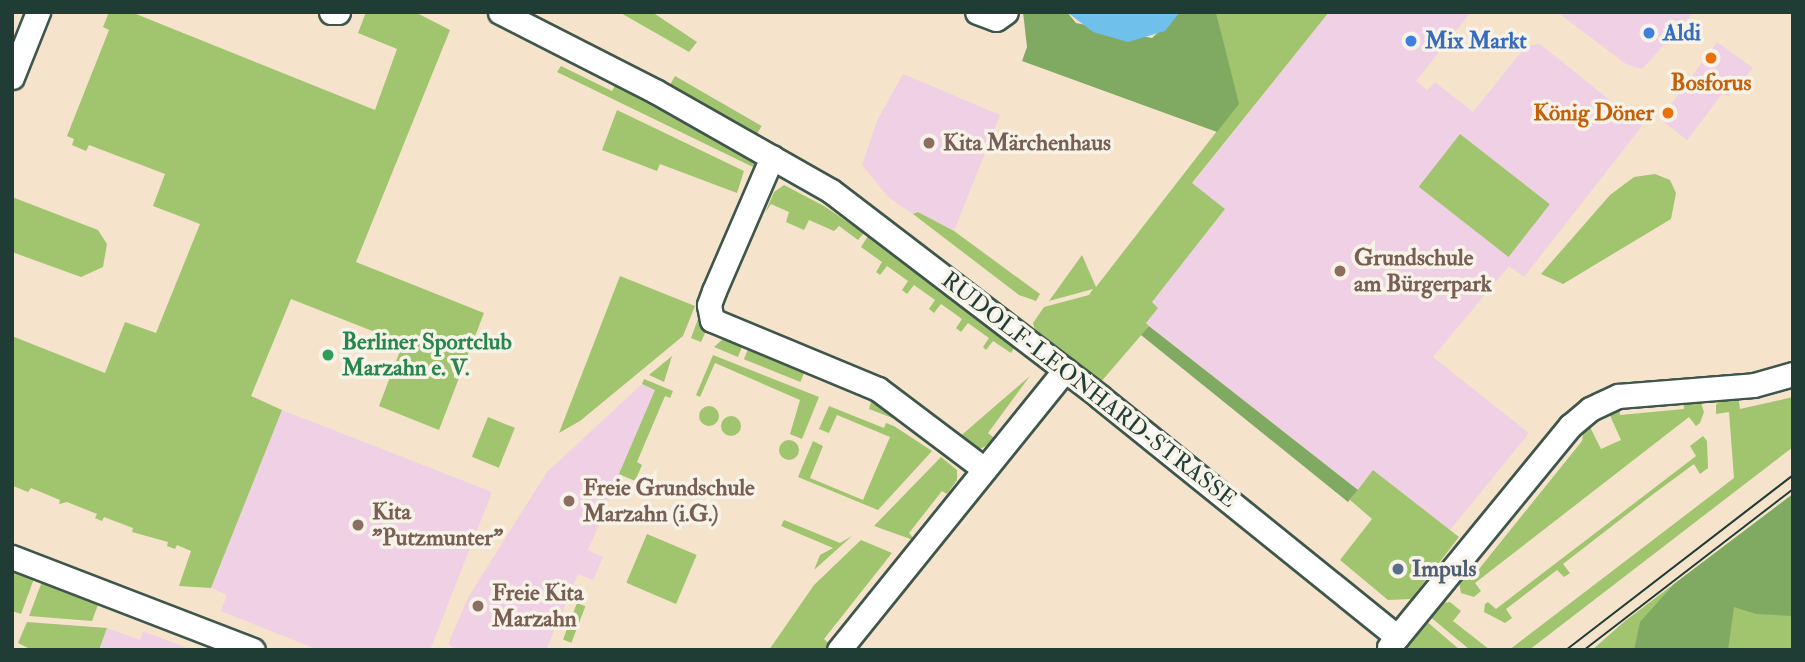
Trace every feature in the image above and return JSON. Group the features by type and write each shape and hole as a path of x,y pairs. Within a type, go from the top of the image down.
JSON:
{"street":[{"path":"12,77 38,12"},
{"path":"331,12 338,12"},
{"name":"RUDOLF-LEONHARD-STRASSE","path":"500,12 655,91 831,191 1065,370 1392,643"},
{"path":"977,12 996,19 1005,14"},
{"path":"772,158 709,305 712,320 721,327 878,389 983,468"},
{"path":"839,650 983,468 1065,370"},
{"path":"1392,643 1570,426 1590,409 1618,396 1754,385 1793,374"},
{"path":"12,557 253,650"}],"shaded area":[{"name":"Grundschule am Bürgerpark","path":"1329,12 1471,12 1416,81 1427,90 1435,82 1473,112 1526,46 1540,44 1642,126 1524,277 1509,266 1433,357 1529,433 1450,530 1373,470 1358,490 1146,323 1158,308 1151,302 1225,209 1192,184"},
{"path":"1557,12 1694,12 1642,69 1626,64"},
{"path":"1717,42 1753,68 1728,97 1723,93 1687,140 1660,119"},
{"name":"Kita Märchenhaus","path":"903,74 1000,115 954,231 918,212 913,214 888,197 862,165 877,121"},
{"name":"Freie Grundschule Marzahn (i.G.)","path":"642,384 656,389 588,550 603,557 593,580 578,574 546,650 456,650 448,644 469,596 547,472"},
{"name":"Kita \"Putzmunter\"","path":"282,410 492,492 430,650 319,650 221,611 227,595 211,588"},
{"path":"107,628 140,640 143,631 192,650 99,650"}],"green space":[{"path":"109,12 131,12 375,110 397,49 358,33 366,12 415,12 450,30 356,262 484,313 439,430 379,406 403,343 291,299 251,396 282,410 211,588 179,586 191,551 177,545 175,549 167,546 168,542 132,532 133,528 104,517 102,521 95,518 97,514 67,502 59,504 60,500 31,488 28,492 13,486 12,336 105,373 125,322 156,333 200,224 153,206 165,174 89,145 86,151 72,145 74,139 67,136 109,30 103,27"},
{"path":"619,12 652,12 697,42 689,52"},
{"path":"1023,12 1067,12 1076,23 1152,38 1180,12 1216,12 1239,104 1217,132 1022,61 1027,47"},
{"path":"1216,12 1329,12 1192,183 1225,209 1152,302 1158,308 1146,323 1149,326 1100,383 1036,335 1033,323 1044,307 1089,295 1093,289 1049,301 1082,255 1096,287 1238,104"},
{"path":"561,66 612,91 617,82 751,155 755,168 557,72"},
{"path":"675,76 762,126 754,139 668,89"},
{"path":"617,110 744,171 737,193 660,164 657,171 602,150"},
{"path":"1460,134 1550,204 1509,257 1419,187"},
{"path":"1655,174 1670,180 1676,193 1671,219 1563,284 1541,274 1610,195 1634,177"},
{"path":"784,185 824,206 864,233 858,240 839,226 834,231 809,220 804,230 786,222 789,212 771,204 765,213 774,192"},
{"path":"12,197 98,230 107,244 103,267 81,277 12,252"},
{"path":"918,212 954,231 1040,294 1036,301 1019,295 913,214"},
{"path":"868,236 1014,348 1011,353 993,341 986,350 983,347 989,338 968,323 961,332 956,328 962,319 941,304 934,313 929,309 935,300 914,285 907,294 902,290 908,281 887,266 880,275 876,272 882,262 861,247"},
{"path":"620,276 695,306 683,336 580,421 559,433"},
{"path":"701,311 709,324 701,342 691,338"},
{"path":"1149,326 1358,490 1348,502 1141,335"},
{"path":"723,339 742,347 738,357 714,347"},
{"path":"748,349 805,372 800,382 744,359"},
{"path":"713,355 819,397 802,439 790,434 800,400 715,363 700,397 696,395"},
{"path":"672,356 664,382 649,375"},
{"path":"1030,376 988,433 998,441 977,450 957,439"},
{"path":"644,379 673,391 670,398 665,396 637,462 642,465 635,481 619,474 655,390 642,384"},
{"path":"1738,395 1740,409 1793,397 1793,447 1529,650 1509,650 1734,478 1729,412 1716,414 1716,405 1723,397"},
{"path":"1683,398 1701,403 1704,412 1700,423 1696,426 1689,417 1475,583 1481,591 1474,597 1461,593 1458,577 1469,564 1479,569 1582,441 1583,435 1575,429 1587,421 1601,449 1621,440 1608,411 1619,403 1620,415 1684,409"},
{"path":"872,399 901,418 900,421 869,409"},
{"path":"709,406 716,409 719,416 716,423 709,426 702,423 699,416 702,409"},
{"path":"829,406 884,428 886,423 894,426 932,451 878,510 798,477 813,441 823,446 810,478 863,500 890,437 837,415 829,433 819,429"},
{"path":"731,416 738,419 741,426 738,433 731,436 724,433 721,426 724,419"},
{"path":"488,417 515,428 499,468 472,457"},
{"path":"1703,436 1707,441 1708,468 1700,474 1694,464 1652,495 1563,564 1570,573 1564,577 1557,570 1506,609 1512,618 1505,623 1484,612 1485,604 1488,602 1496,609 1696,456 1690,446"},
{"path":"789,440 796,443 799,450 796,457 789,460 782,457 779,450 782,443"},
{"path":"941,457 957,470 957,480 947,494 942,491 909,533 916,541 874,526"},
{"path":"1373,470 1459,537 1411,599 1388,600 1340,560 1372,519 1350,500"},
{"path":"1793,494 1793,650 1592,650 1625,621"},
{"path":"1793,494 1793,616 1756,614 1734,607 1728,650 1634,650 1640,622 1674,584"},
{"path":"784,520 840,543 852,536 814,570 820,555 833,548 781,526"},
{"path":"647,534 697,555 676,604 626,583"},
{"path":"861,540 892,553 824,639 832,646 829,650 769,650 814,585"},
{"path":"12,567 35,576 21,614 12,611"},
{"path":"43,579 99,602 92,621 29,616"},
{"path":"1450,602 1461,611 1453,621 1490,650 1470,650 1428,615 1438,604"},
{"path":"577,603 585,606 571,643 563,639"},
{"path":"1425,620 1460,650 1401,650"},
{"path":"27,622 107,628 99,650 32,650 18,643"}],"water":[{"path":"1067,12 1180,12 1165,31 1128,42 1093,32"}],"tram line":[{"path":"1566,650 1793,475"},
{"path":"1584,650 1793,489"}],"place":[{"name":"Aldi","path":"1649,33"},
{"name":"Mix Markt","path":"1411,41"},
{"name":"Bosforus","path":"1711,58"},
{"name":"König Döner","path":"1668,113"},
{"name":"Kita Märchenhaus","path":"929,143"},
{"name":"Grundschule am Bürgerpark","path":"1340,271"},
{"name":"Berliner Sportclub Marzahn e. V.","path":"328,355"},
{"name":"Freie Grundschule Marzahn (i.G.)","path":"569,501"},
{"name":"Kita \"Putzmunter\"","path":"358,525"},
{"name":"Impuls","path":"1398,569"},
{"name":"Freie Kita Marzahn","path":"478,606"}]}
